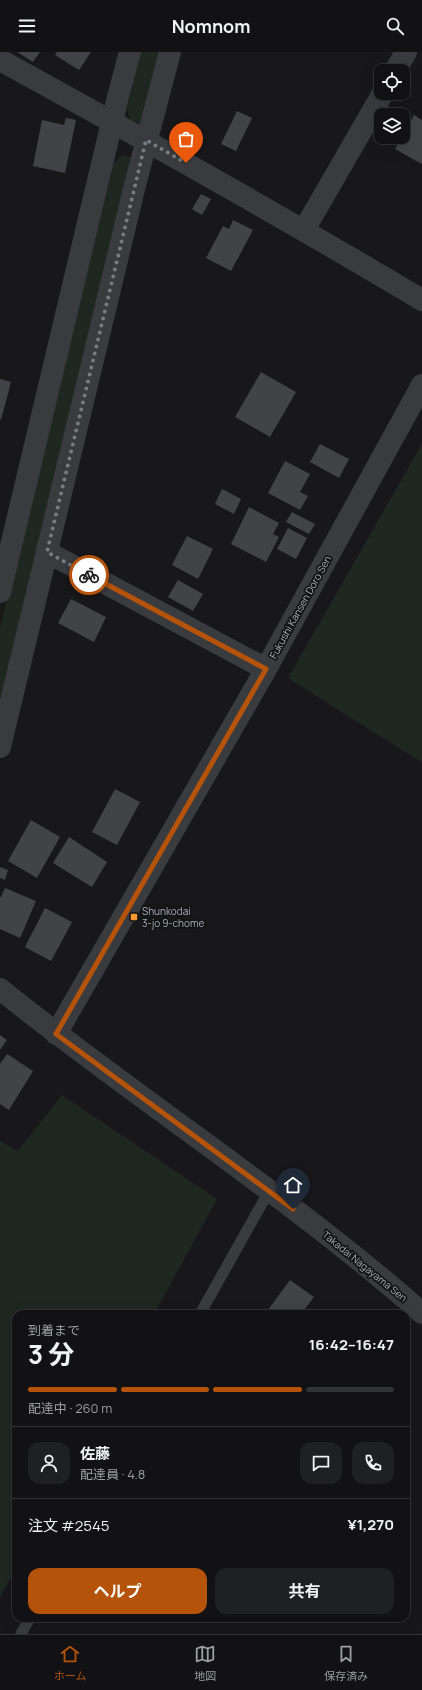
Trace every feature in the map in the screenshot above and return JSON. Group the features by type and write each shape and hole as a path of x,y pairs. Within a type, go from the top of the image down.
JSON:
{"street":[{"path":"0,592 130,52"},
{"path":"0,747 146,140 170,52"},
{"path":"399,64 406,52"},
{"path":"0,60 146,140 304,230 422,300"},
{"path":"304,230 379,100"},
{"name":"Fukushi Kansen Doro Sen","path":"56,1034 266,669 422,385"},
{"path":"47,552 266,669"},
{"name":"Takadai Nagayama Sen","path":"0,989 56,1034 376,1272 422,1312"}],"lane":[{"path":"202,1310 269,1191"},
{"path":"21,1634 28,1622"}],"shaded area":[{"path":"141,52 168,52 145,126 131,120 127,110"},
{"path":"122,155 133,158 0,746 0,628 114,163"},
{"path":"422,444 422,760 421,762 288,678"},
{"path":"62,1095 217,1199 156,1310 12,1310 12,1576 0,1598 0,1141 18,1151"}],"building":[{"path":"17,52 40,52 33,62"},
{"path":"57,52 91,52 79,70 55,55"},
{"path":"237,111 252,118 236,151 221,144"},
{"path":"414,115 422,120 422,164 395,149 398,144 410,144 410,122"},
{"path":"66,118 76,120 65,173 33,166 42,120 64,125"},
{"path":"201,194 211,199 202,215 192,209"},
{"path":"233,220 253,230 231,271 206,258 223,226 229,229"},
{"path":"261,372 296,392 270,437 235,417"},
{"path":"0,379 11,382 1,420 0,419"},
{"path":"320,444 349,459 339,478 310,462"},
{"path":"285,461 310,474 300,492 308,496 300,510 268,493"},
{"path":"222,489 241,499 234,514 215,504"},
{"path":"249,507 279,523 273,534 279,537 266,562 231,544"},
{"path":"292,512 315,524 309,534 286,522"},
{"path":"288,528 307,538 296,559 277,549"},
{"path":"187,536 213,549 198,579 172,565"},
{"path":"178,580 203,594 193,611 168,597"},
{"path":"71,599 106,617 94,642 58,623"},
{"path":"115,789 140,802 117,845 92,832"},
{"path":"31,820 60,837 37,878 8,861"},
{"path":"69,837 107,862 92,887 53,863"},
{"path":"0,867 8,870 5,880 0,878"},
{"path":"5,888 36,901 20,938 0,929 0,897"},
{"path":"45,908 72,922 51,961 25,947"},
{"path":"0,1035 7,1040 0,1050"},
{"path":"7,1054 33,1071 9,1110 0,1104 0,1064"},
{"path":"290,1280 314,1297 304,1310 268,1310"}],"way so far":[{"path":"89,575 47,552 146,140 186,163"}],"place":[{"name":"Shunkodai 3-jo 9-chome","path":"134,917"}],"route":[{"path":"89,575 266,669 56,1034 293,1209"}]}
